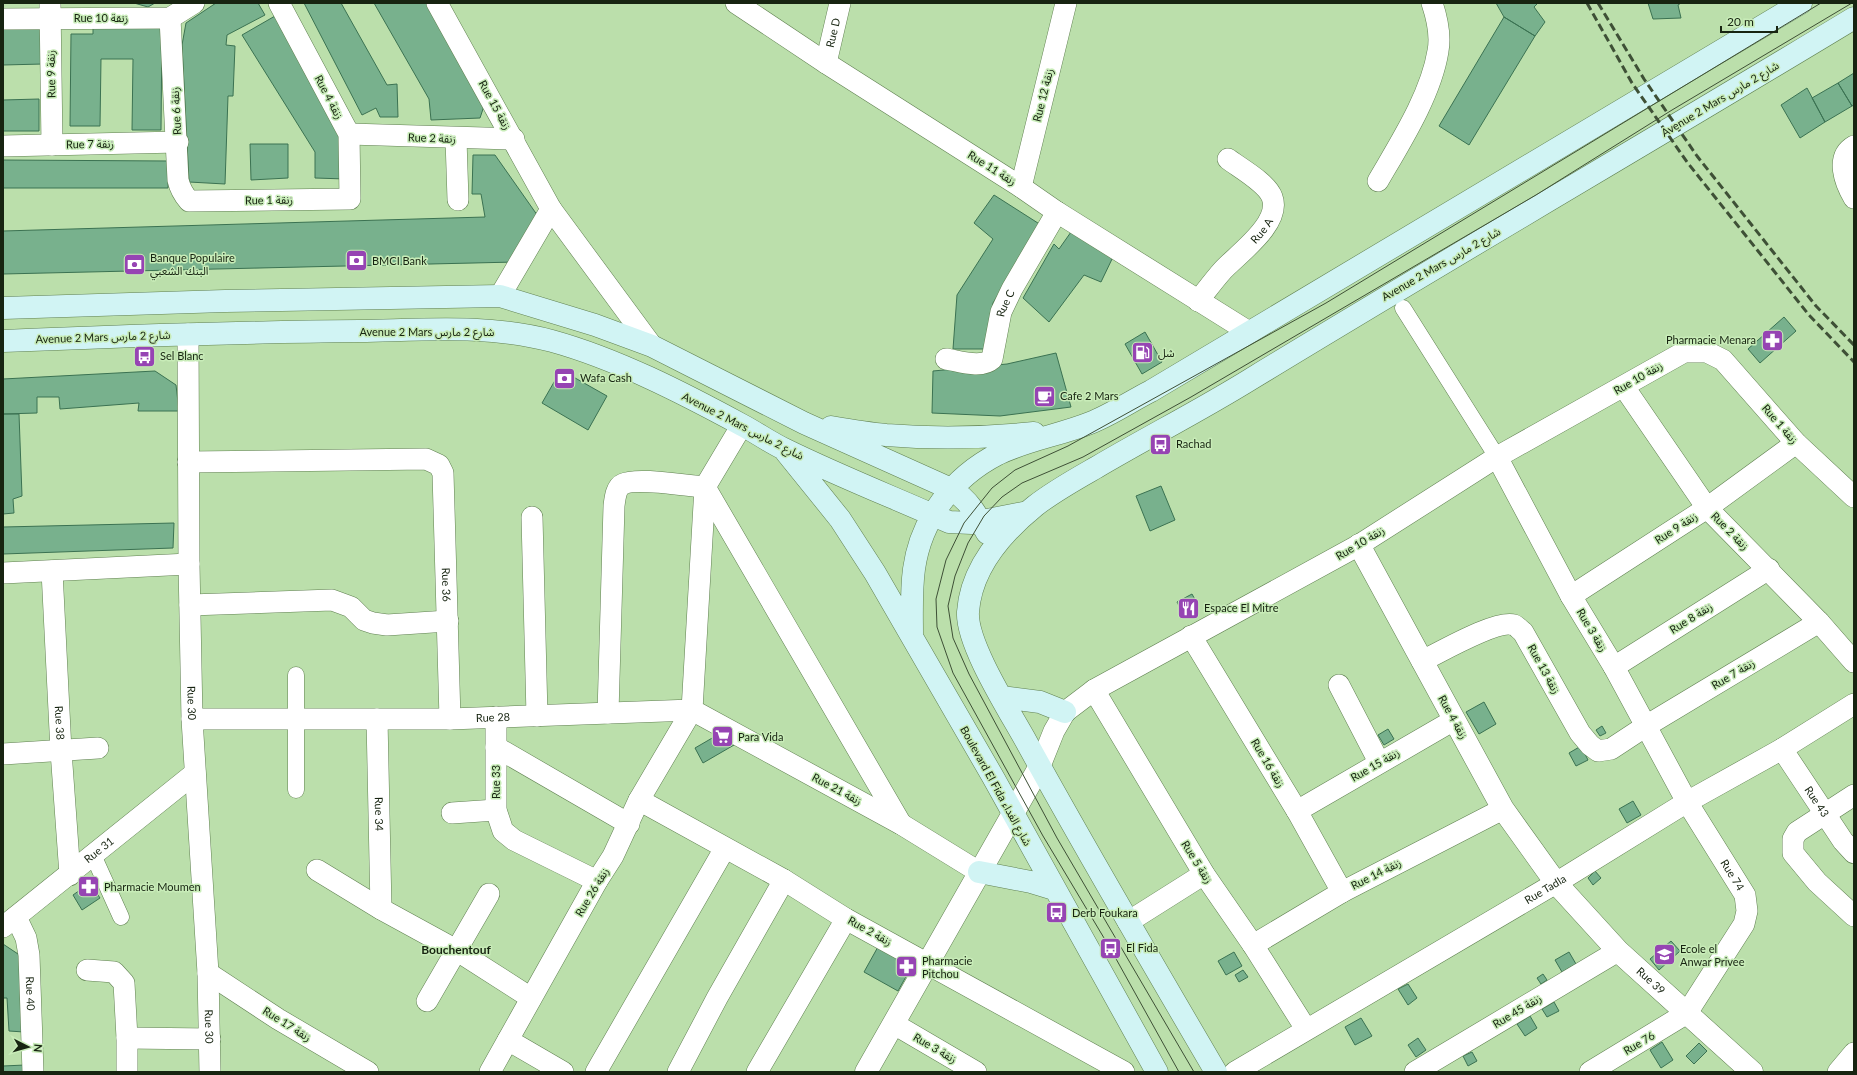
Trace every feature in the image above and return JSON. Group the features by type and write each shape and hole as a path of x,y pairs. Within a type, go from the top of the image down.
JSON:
{"main road":[{"path":"912,636 915,568 932,514 951,489 974,468 999,454 1091,423 1151,391 1801,3"},
{"name":"Avenue 2 Mars شارع 2 مارس","path":"3,341 188,334 483,330 521,335 552,341 604,359 662,384 742,425 784,449 949,522 980,521 1029,512 1059,489 1232,390 1854,18"},
{"path":"3,308 233,301 500,296 595,325 652,346 804,423 951,489 964,497 974,509 989,538 992,550"},
{"path":"804,423 886,435 943,437 989,437 1067,431"},
{"name":"Boulevard El Fida شارع الفداء","path":"784,449 840,519 912,636 1157,1072"},
{"path":"1029,512 1009,529 984,561 971,592 967,615 972,641 1001,697 1128,922 1216,1072"},
{"path":"1001,697 1040,702 1065,712"},
{"path":"979,872 1031,882 1054,889"}],"street":[{"path":"170,18 194,3"},
{"name":"Rue 4 زنقة","path":"279,3 349,134 350,199"},
{"name":"Rue 15 زنقة","path":"438,3 552,209 652,346"},
{"name":"Rue D","path":"826,63 840,3"},
{"name":"Rue 12 زنقة","path":"1021,187 1066,3"},
{"path":"1378,181 1405,135 1426,92 1439,50 1438,21 1432,3"},
{"name":"Rue 11 زنقة","path":"741,4 826,63 1021,187 1057,212 1249,332"},
{"name":"Rue 10 زنقة","path":"3,19 50,10 170,18"},
{"name":"Rue 9 زنقة","path":"50,10 52,145"},
{"name":"Rue 6 زنقة","path":"170,18 178,142 179,188 190,200"},
{"name":"Rue 2 زنقة","path":"349,134 514,140"},
{"path":"456,139 458,200"},
{"name":"Rue 7 زنقة","path":"3,146 178,142"},
{"path":"1854,146 1849,149 1844,161 1847,186 1854,198"},
{"name":"Rue A","path":"1198,301 1223,270 1255,240 1267,225 1272,213 1272,198 1263,185 1228,159"},
{"name":"Rue 1 زنقة","path":"190,200 350,199"},
{"path":"500,296 552,209"},
{"name":"Rue C","path":"946,359 978,363 988,362 992,359 1002,312 1012,289 1057,212"},
{"path":"1403,308 1497,457"},
{"name":"Rue 30","path":"188,334 189,564 192,719 208,972 210,1072"},
{"name":"Rue 10 زنقة","path":"1040,766 1054,731 1065,712 1094,690 1359,545 1497,457 1684,352 1707,352"},
{"name":"Rue 1 زنقة","path":"1707,352 1723,360 1796,443 1854,497"},
{"name":"Rue 2 زنقة","path":"1624,387 1707,508 1769,569 1854,662"},
{"path":"692,710 705,487 742,425"},
{"name":"Rue 9 زنقة","path":"1571,596 1707,508 1796,443"},
{"name":"Rue 3 زنقة","path":"1497,457 1571,596 1614,667 1687,802"},
{"name":"Rue 36","path":"188,462 426,459 439,465 443,473 450,719"},
{"path":"608,713 614,506 617,491 623,484 638,481 705,487"},
{"path":"705,487 901,824"},
{"path":"532,517 537,716"},
{"name":"Rue 4 زنقة","path":"1359,545 1503,809 1556,883"},
{"path":"3,573 189,564"},
{"name":"Rue 8 زنقة","path":"1614,667 1769,569"},
{"name":"Rue 38","path":"52,571 61,752 70,875"},
{"path":"190,605 332,600 351,607 364,620 372,623 387,624 448,621"},
{"name":"Rue 7 زنقة","path":"1646,726 1819,622"},
{"name":"Rue 13 زنقة","path":"1422,662 1489,628 1505,624 1514,625 1523,632 1580,733 1590,745 1598,751 1611,749 1646,726"},
{"name":"Rue 16 زنقة","path":"1192,636 1297,811 1342,892"},
{"path":"296,675 296,790"},
{"path":"1339,685 1379,762"},
{"name":"Rue 5 زنقة","path":"1094,690 1204,874 1253,945 1306,1029"},
{"name":"Rue Tadla","path":"1235,1072 1556,883 1687,802 1782,749 1854,704"},
{"name":"Rue 28","path":"192,719 450,719 692,710"},
{"name":"Rue 26 زنقة","path":"490,1072 597,881 614,856 630,824 638,800 692,710"},
{"name":"Rue 21 زنقة","path":"692,710 901,824 979,872"},
{"name":"Rue 33","path":"496,717 496,810 503,831 514,840 597,881"},
{"name":"Rue 34","path":"377,720 381,909"},
{"name":"Rue 15 زنقة","path":"1297,811 1379,762 1454,720"},
{"path":"496,747 630,824"},
{"path":"3,754 61,752 98,748"},
{"name":"Rue 43","path":"1782,749 1842,841 1854,853"},
{"path":"866,1072 1040,766"},
{"name":"Rue 31","path":"10,922 195,773"},
{"path":"1854,795 1797,832 1793,839 1793,853 1818,882 1854,916"},
{"name":"Rue 2 زنقة","path":"638,800 784,880 846,919 1124,1072"},
{"name":"Rue 74","path":"1687,802 1744,895 1747,911 1744,924 1734,943 1688,1013"},
{"name":"Rue 14 زنقة","path":"1253,945 1342,892 1503,809"},
{"path":"452,813 496,810"},
{"path":"596,1072 725,848"},
{"path":"93,855 121,917"},
{"path":"317,870 381,909 456,950 531,998"},
{"path":"1128,922 1204,874"},
{"path":"678,1072 717,998 784,880"},
{"name":"Rue 39","path":"1556,883 1618,951 1688,1013 1741,1068"},
{"path":"427,1001 490,894"},
{"path":"757,1072 846,919"},
{"name":"Rue 40","path":"10,922 26,938 30,966 33,1072"},
{"name":"Rue 45 زنقة","path":"1415,1072 1618,951"},
{"path":"87,970 114,972 124,983 128,1038 127,1072"},
{"name":"Rue 17 زنقة","path":"208,972 344,1066 368,1072"},
{"name":"Rue 76","path":"1594,1071 1688,1013"},
{"name":"Rue 3 زنقة","path":"894,1024 976,1072"},
{"path":"128,1038 210,1039"},
{"path":"508,1040 562,1072"},
{"path":"1838,1072 1854,1053"}],"building":[{"path":"134,3 155,3 148,7"},
{"path":"216,3 258,3 265,15 227,35 226,45 235,46 233,96 228,96 225,184 189,182 182,45 186,23"},
{"path":"304,3 341,3 387,85 397,84 398,117 380,117 376,108 362,115"},
{"path":"374,3 426,3 485,103 480,118 431,120 429,99"},
{"path":"1496,3 1538,3 1534,7 1545,22 1535,36 1504,17"},
{"path":"1648,3 1681,3 1678,5 1681,18 1653,19"},
{"path":"275,16 346,137 346,179 315,178 315,152 242,35"},
{"path":"1504,17 1535,36 1469,145 1439,126"},
{"path":"43,26 43,64 3,65 3,27"},
{"path":"93,27 162,27 161,130 132,130 133,59 101,59 100,126 70,126 71,34 93,34"},
{"path":"1854,73 1854,105 1852,106 1838,83"},
{"path":"1838,83 1852,106 1825,122 1812,98"},
{"path":"1807,88 1825,122 1800,138 1781,105"},
{"path":"39,99 39,131 3,131 3,100"},
{"path":"250,144 288,144 288,178 251,180"},
{"path":"473,155 495,155 540,219 516,262 3,274 3,231 485,217 481,194 472,194"},
{"path":"3,160 169,161 168,188 3,188"},
{"path":"994,195 1041,225 993,303 986,349 953,349 957,295 993,239 974,223"},
{"path":"1071,232 1113,257 1101,282 1084,275 1049,322 1023,298 1054,244 1059,249"},
{"name":"Pharmacie Menara","path":"1784,317 1796,331 1760,363 1748,349"},
{"name":"شل","path":"1145,332 1162,362 1142,374 1125,344"},
{"path":"1056,353 1071,407 1000,416 932,413 933,371 1007,364"},
{"path":"561,370 607,396 588,430 542,403"},
{"path":"155,371 176,385 179,411 138,411 139,403 60,409 59,397 37,397 37,413 3,414 3,379"},
{"path":"3,414 19,414 22,496 13,499 14,513 3,514"},
{"path":"1161,486 1175,520 1150,531 1136,496"},
{"path":"174,523 173,548 3,554 3,527"},
{"path":"1192,594 1198,605 1183,614 1177,602"},
{"path":"1484,702 1496,724 1479,734 1466,712"},
{"path":"1602,726 1606,733 1600,736 1596,730"},
{"path":"1388,729 1394,739 1384,745 1378,735"},
{"path":"726,730 734,745 703,763 695,748"},
{"path":"1581,746 1588,760 1576,766 1569,753"},
{"path":"1633,801 1641,815 1627,823 1619,809"},
{"path":"1595,871 1601,878 1593,885 1588,878"},
{"path":"90,883 100,898 82,910 73,895"},
{"name":"Ecole el Anwar Privee","path":"1671,941 1680,951 1659,970 1650,959"},
{"path":"3,944 21,956 24,1032 9,1031 7,998 3,998"},
{"path":"879,945 913,964 898,991 864,972"},
{"path":"1234,952 1242,966 1226,975 1218,961"},
{"path":"1569,952 1576,964 1562,972 1555,960"},
{"path":"1243,970 1248,977 1239,982 1235,975"},
{"path":"1543,974 1547,980 1541,984 1537,978"},
{"path":"1408,984 1417,998 1408,1005 1398,989"},
{"path":"1554,1002 1559,1011 1547,1017 1542,1009"},
{"path":"1530,1016 1537,1028 1525,1036 1517,1024"},
{"path":"1361,1018 1372,1036 1355,1045 1345,1027"},
{"path":"1418,1038 1426,1050 1416,1057 1408,1045"},
{"path":"1662,1042 1673,1060 1661,1068 1650,1050"},
{"path":"1699,1043 1707,1051 1694,1064 1686,1056"},
{"path":"1472,1052 1477,1061 1468,1066 1463,1056"},
{"path":"25,1065 25,1072 3,1072 3,1066"}],"tram line":[{"path":"1179,1072 1110,948 1043,836 953,673 937,627 936,599 946,560 964,523 992,488 1015,470 1068,446 1326,303 1821,3"},
{"path":"1194,1072 1057,838 969,674 953,638 948,606 955,576 968,543 984,516 1002,497 1022,483 1083,457 1191,397 1536,195 1672,110 1852,3"}],"railway":[{"path":"1587,3 1632,83 1687,162 1809,315 1854,362"},
{"path":"1598,3 1644,79 1697,156 1816,306 1854,345"}],"place":[{"name":"BMCI Bank","path":"356,261"},
{"name":"Banque Populaire البنك الشعبي","path":"134,264"},
{"name":"Pharmacie Menara","path":"1772,340"},
{"name":"شل","path":"1143,353"},
{"name":"Sel Blanc","path":"145,356"},
{"name":"Wafa Cash","path":"565,378"},
{"name":"Cafe 2 Mars","path":"1045,396"},
{"name":"Rachad","path":"1161,444"},
{"name":"Espace El Mitre","path":"1189,608"},
{"name":"Para Vida","path":"722,737"},
{"name":"Pharmacie Moumen","path":"89,887"},
{"name":"Derb Foukara","path":"1056,913"},
{"name":"El Fida","path":"1110,948"},
{"name":"Ecole el Anwar Privee","path":"1665,955"},
{"name":"Pharmacie Pitchou","path":"906,967"}],"district":[{"name":"Bouchentouf","path":"456,950"}]}
